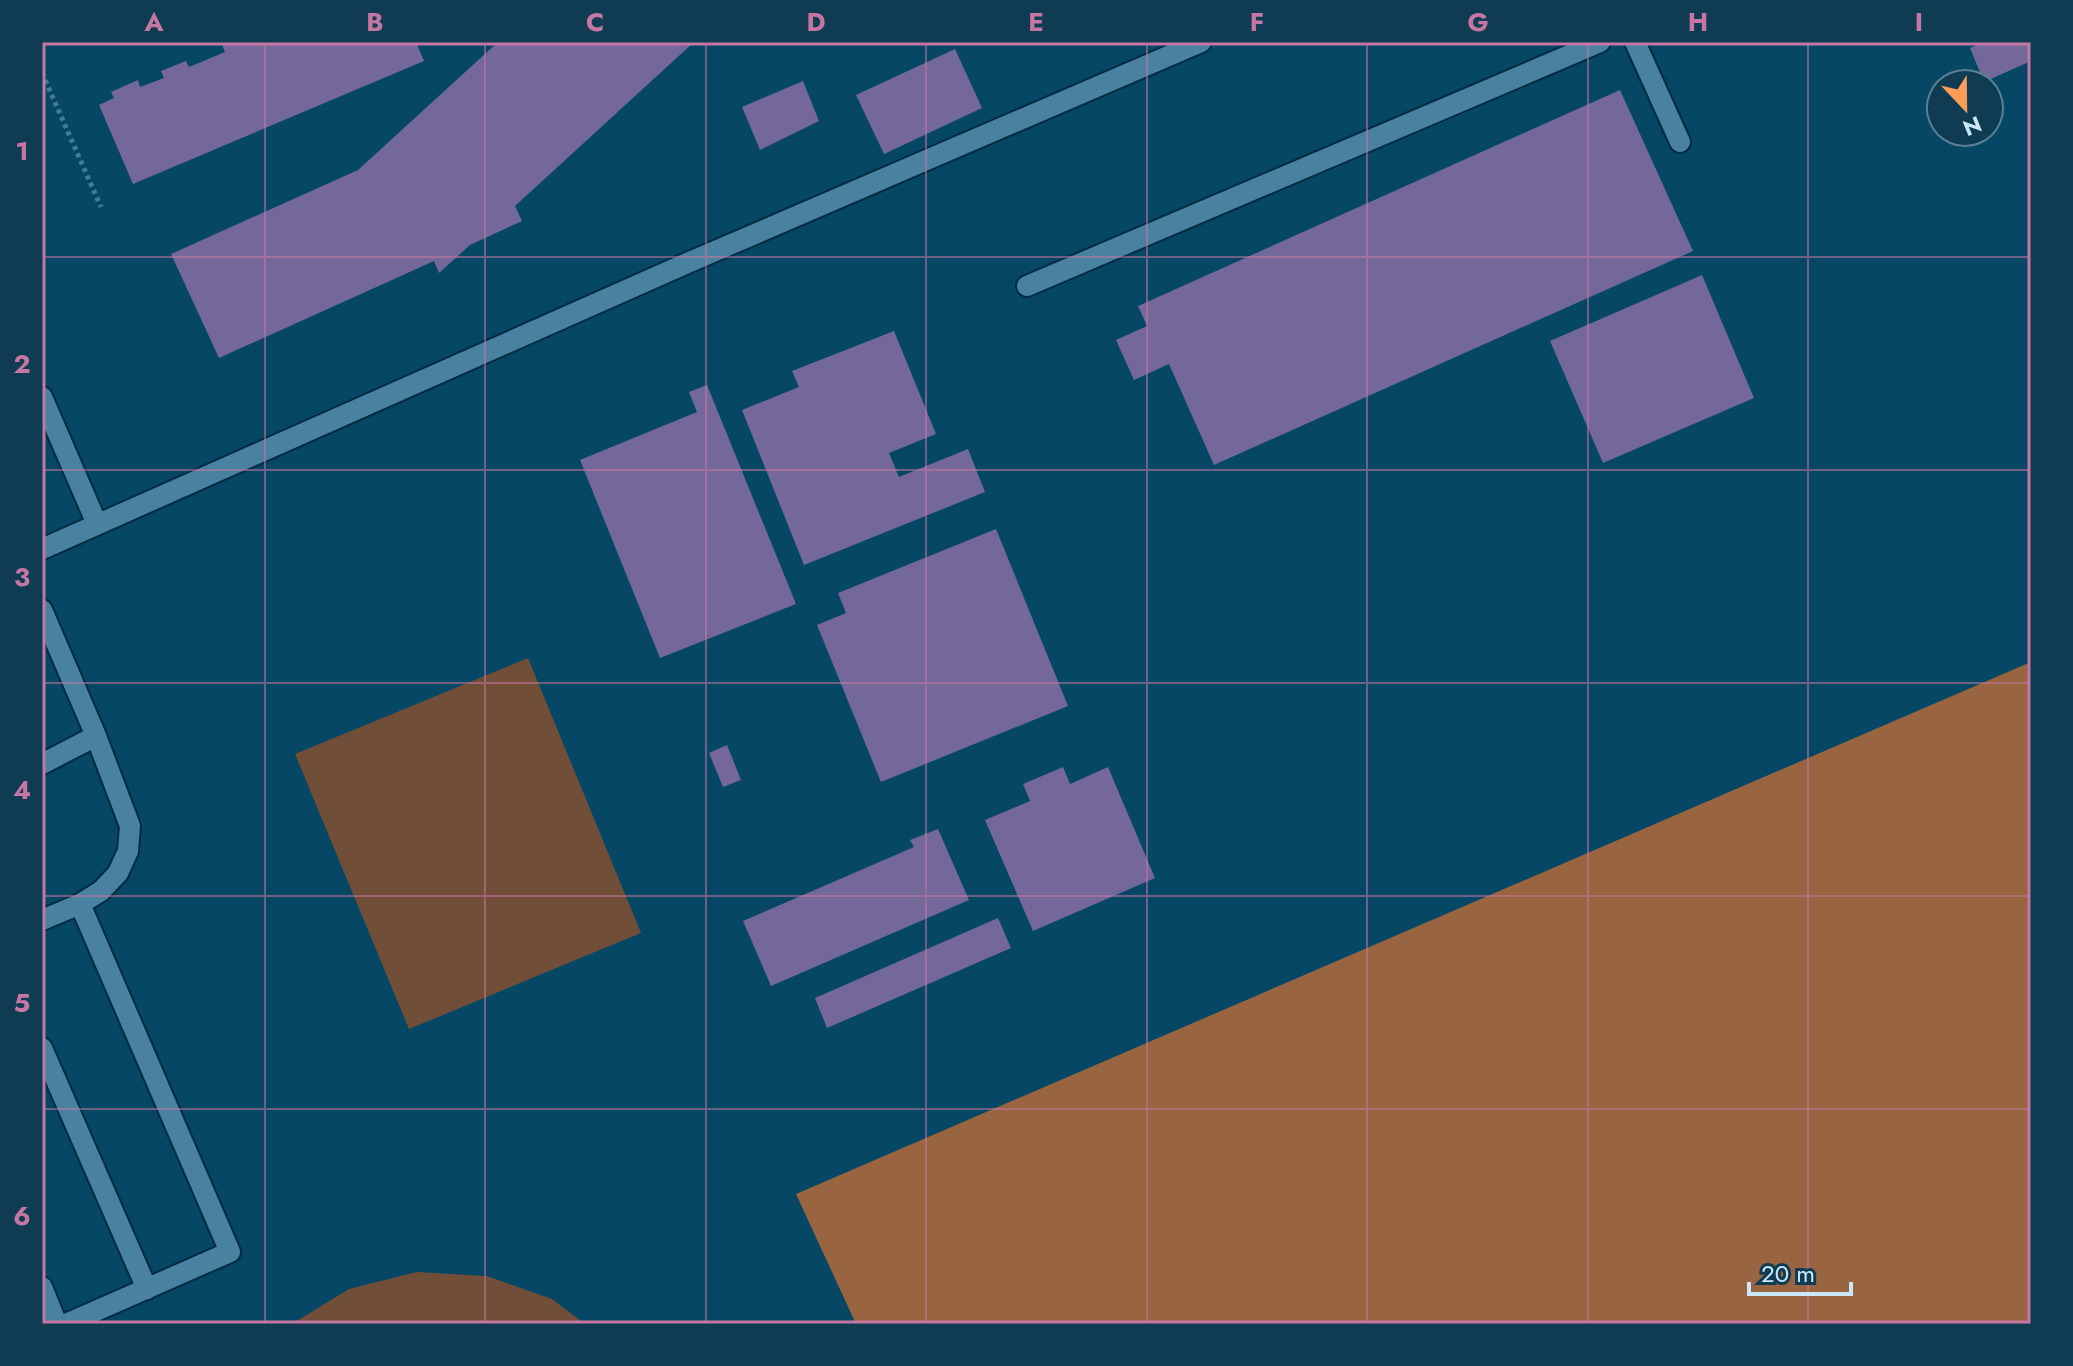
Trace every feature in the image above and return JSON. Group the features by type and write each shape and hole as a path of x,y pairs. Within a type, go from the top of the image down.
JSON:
{"lane":[{"path":"42,549 685,264 1201,42"},
{"path":"1027,286 1600,42"},
{"path":"1635,42 1680,142"},
{"path":"42,397 97,524"},
{"path":"42,610 96,736 130,826 128,851 118,873 101,891 80,904 42,920"},
{"path":"42,764 96,736"},
{"path":"66,1324 230,1252 80,904"},
{"path":"42,1048 147,1289"},
{"path":"42,1287 57,1324"}],"path":[{"path":"42,73 101,207"}],"shaded area":[{"path":"528,658 641,933 409,1029 295,754"},
{"path":"2031,662 2031,1324 856,1324 796,1194"},
{"path":"417,1272 487,1276 552,1299 585,1324 292,1324 349,1289"}],"building":[{"path":"221,42 416,42 424,61 133,184 99,105 114,98 111,92 138,80 140,87 164,78 161,71 186,61 189,67 225,52"},
{"path":"498,42 694,42 515,206 522,221 470,245 439,273 434,261 219,358 171,254 358,170"},
{"path":"1983,42 2031,42 2031,61 2005,73 2005,68 1978,68 1970,48"},
{"path":"955,49 982,108 884,154 856,95"},
{"path":"803,81 819,121 760,150 742,107"},
{"path":"1620,90 1693,251 1214,465 1169,364 1134,380 1116,340 1147,326 1138,306"},
{"path":"1702,275 1754,398 1603,463 1550,341"},
{"path":"894,331 936,434 889,453 899,477 968,449 985,492 804,565 742,410 799,387 792,371"},
{"path":"707,385 796,604 660,658 580,460 697,412 689,392"},
{"path":"996,529 1068,706 881,782 817,625 846,613 838,593"},
{"path":"727,745 741,780 723,787 709,753"},
{"path":"1063,767 1070,784 1108,767 1155,878 1033,931 985,820 1030,801 1023,784"},
{"path":"938,829 969,900 771,986 743,921 914,847 910,840"},
{"path":"998,918 1011,948 827,1028 815,998"}]}
